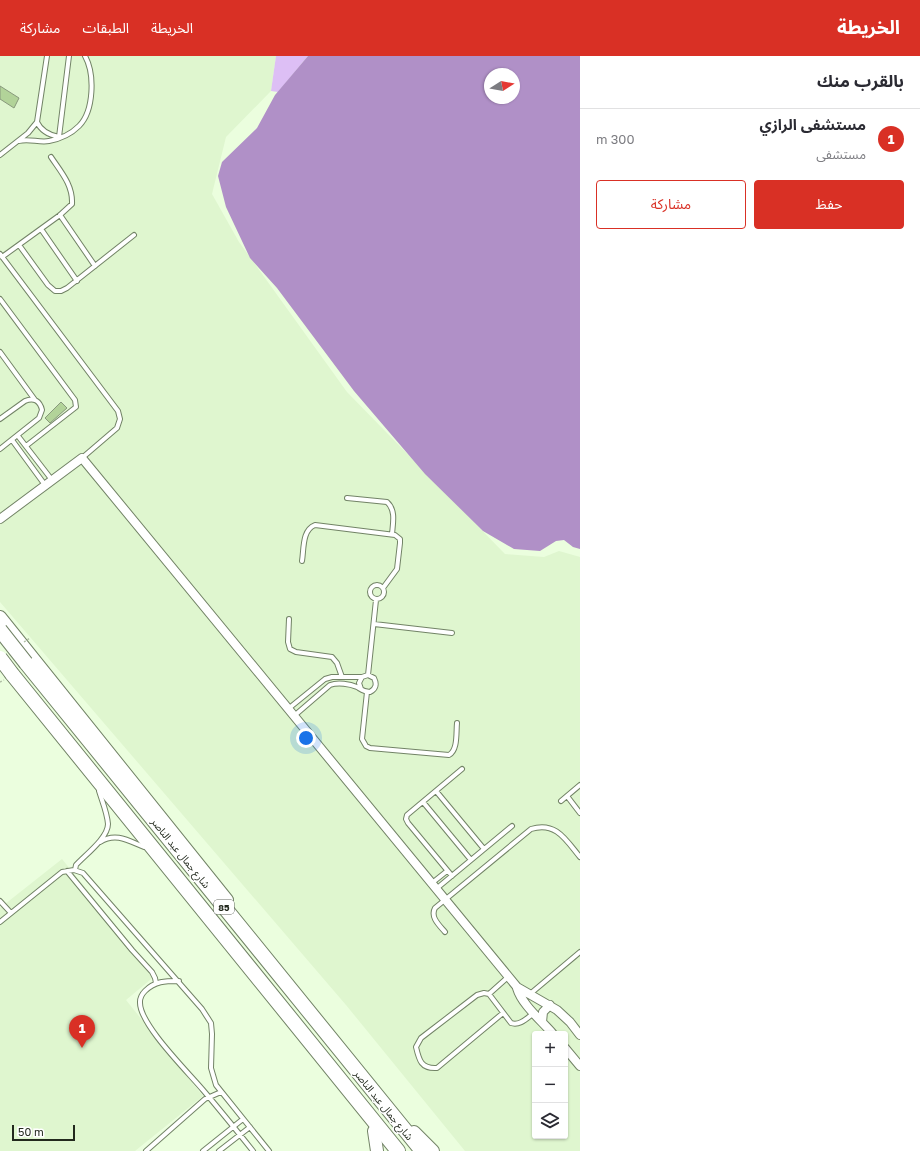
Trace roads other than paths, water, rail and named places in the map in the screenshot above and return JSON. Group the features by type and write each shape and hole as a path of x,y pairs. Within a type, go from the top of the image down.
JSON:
{"highway":[{"name":"شارع جمال عبد الناصر","path":"0,630 422,1151"},
{"name":"شارع جمال عبد الناصر","path":"0,658 398,1151"}],"main road":[{"path":"0,617 419,1139 433,1151"},
{"path":"0,669 390,1151"},
{"path":"374,1131 377,1151"}],"street":[{"path":"0,519 82,458 508,977 517,987 550,1005 577,1025 580,1035"},
{"path":"517,987 521,996 550,1031"},
{"path":"542,1022 541,1017 543,1012 550,1005"},
{"path":"568,1052 580,1066"}],"lane":[{"path":"0,155 19,141 33,128 37,122 47,56"},
{"path":"59,137 69,56"},
{"path":"19,141 26,139 48,141 72,132 80,125 87,114 92,84 91,72 85,56"},
{"path":"37,122 40,128 45,132 59,137"},
{"path":"50,157 69,184 72,204 40,230 19,245 1,255 118,411 120,419 116,428 82,458"},
{"path":"60,215 95,266"},
{"path":"40,230 77,280"},
{"path":"19,245 48,285 55,291 67,288 134,235"},
{"path":"0,299 76,400 76,407 26,446"},
{"path":"0,352 41,406 42,410 42,414 39,418 0,449"},
{"path":"0,420 26,401 30,399 35,400"},
{"path":"18,436 49,483"},
{"path":"12,440 49,483"},
{"path":"347,498 387,502 393,513 392,534"},
{"path":"302,561 306,534 311,527 316,525 392,534 398,536 400,539 398,564 395,573 383,588"},
{"path":"378,585 383,588 385,593 379,600 376,600 371,597 370,591 373,586 378,585"},
{"path":"368,675 376,600"},
{"path":"289,619 288,642 290,649 296,652 332,657 337,663 342,678"},
{"path":"374,624 452,633"},
{"path":"288,709 325,679 332,677 362,677 368,675 374,678 376,685 373,690 367,692 354,686 336,683 330,685 294,716"},
{"path":"361,689 359,683 362,677"},
{"path":"367,692 362,739 363,743 370,748 449,756 455,748 457,723"},
{"path":"452,876 406,822 407,815 462,769"},
{"path":"561,801 580,785"},
{"path":"75,870 76,865 105,834 108,826 106,813 99,791"},
{"path":"436,791 484,849"},
{"path":"567,796 580,813"},
{"path":"423,802 471,860"},
{"path":"434,886 452,876 512,826"},
{"path":"445,932 435,920 433,914 436,908 531,829 546,827 556,831 564,837 580,857"},
{"path":"96,844 106,838 114,836 144,847"},
{"path":"67,870 132,950 152,972 156,983"},
{"path":"0,922 57,876 67,870 75,870 83,873 202,1009 211,1023 211,1068 216,1085 269,1151"},
{"path":"434,886 447,871"},
{"path":"0,901 11,913"},
{"path":"529,994 580,952"},
{"path":"489,994 508,977"},
{"path":"179,981 165,981 151,985 142,995 140,1000 140,1008 161,1042 254,1151"},
{"path":"503,1012 437,1068 430,1068 423,1065 418,1059 416,1047 421,1038 477,995 484,993 489,994 503,1012 511,1023 520,1023 534,1013"},
{"path":"146,1151 208,1096 221,1092"},
{"path":"203,1151 243,1119"},
{"path":"222,1150 250,1127"}],"place":[{"name":"مستشفى الرازي","path":"82,1048"}]}
